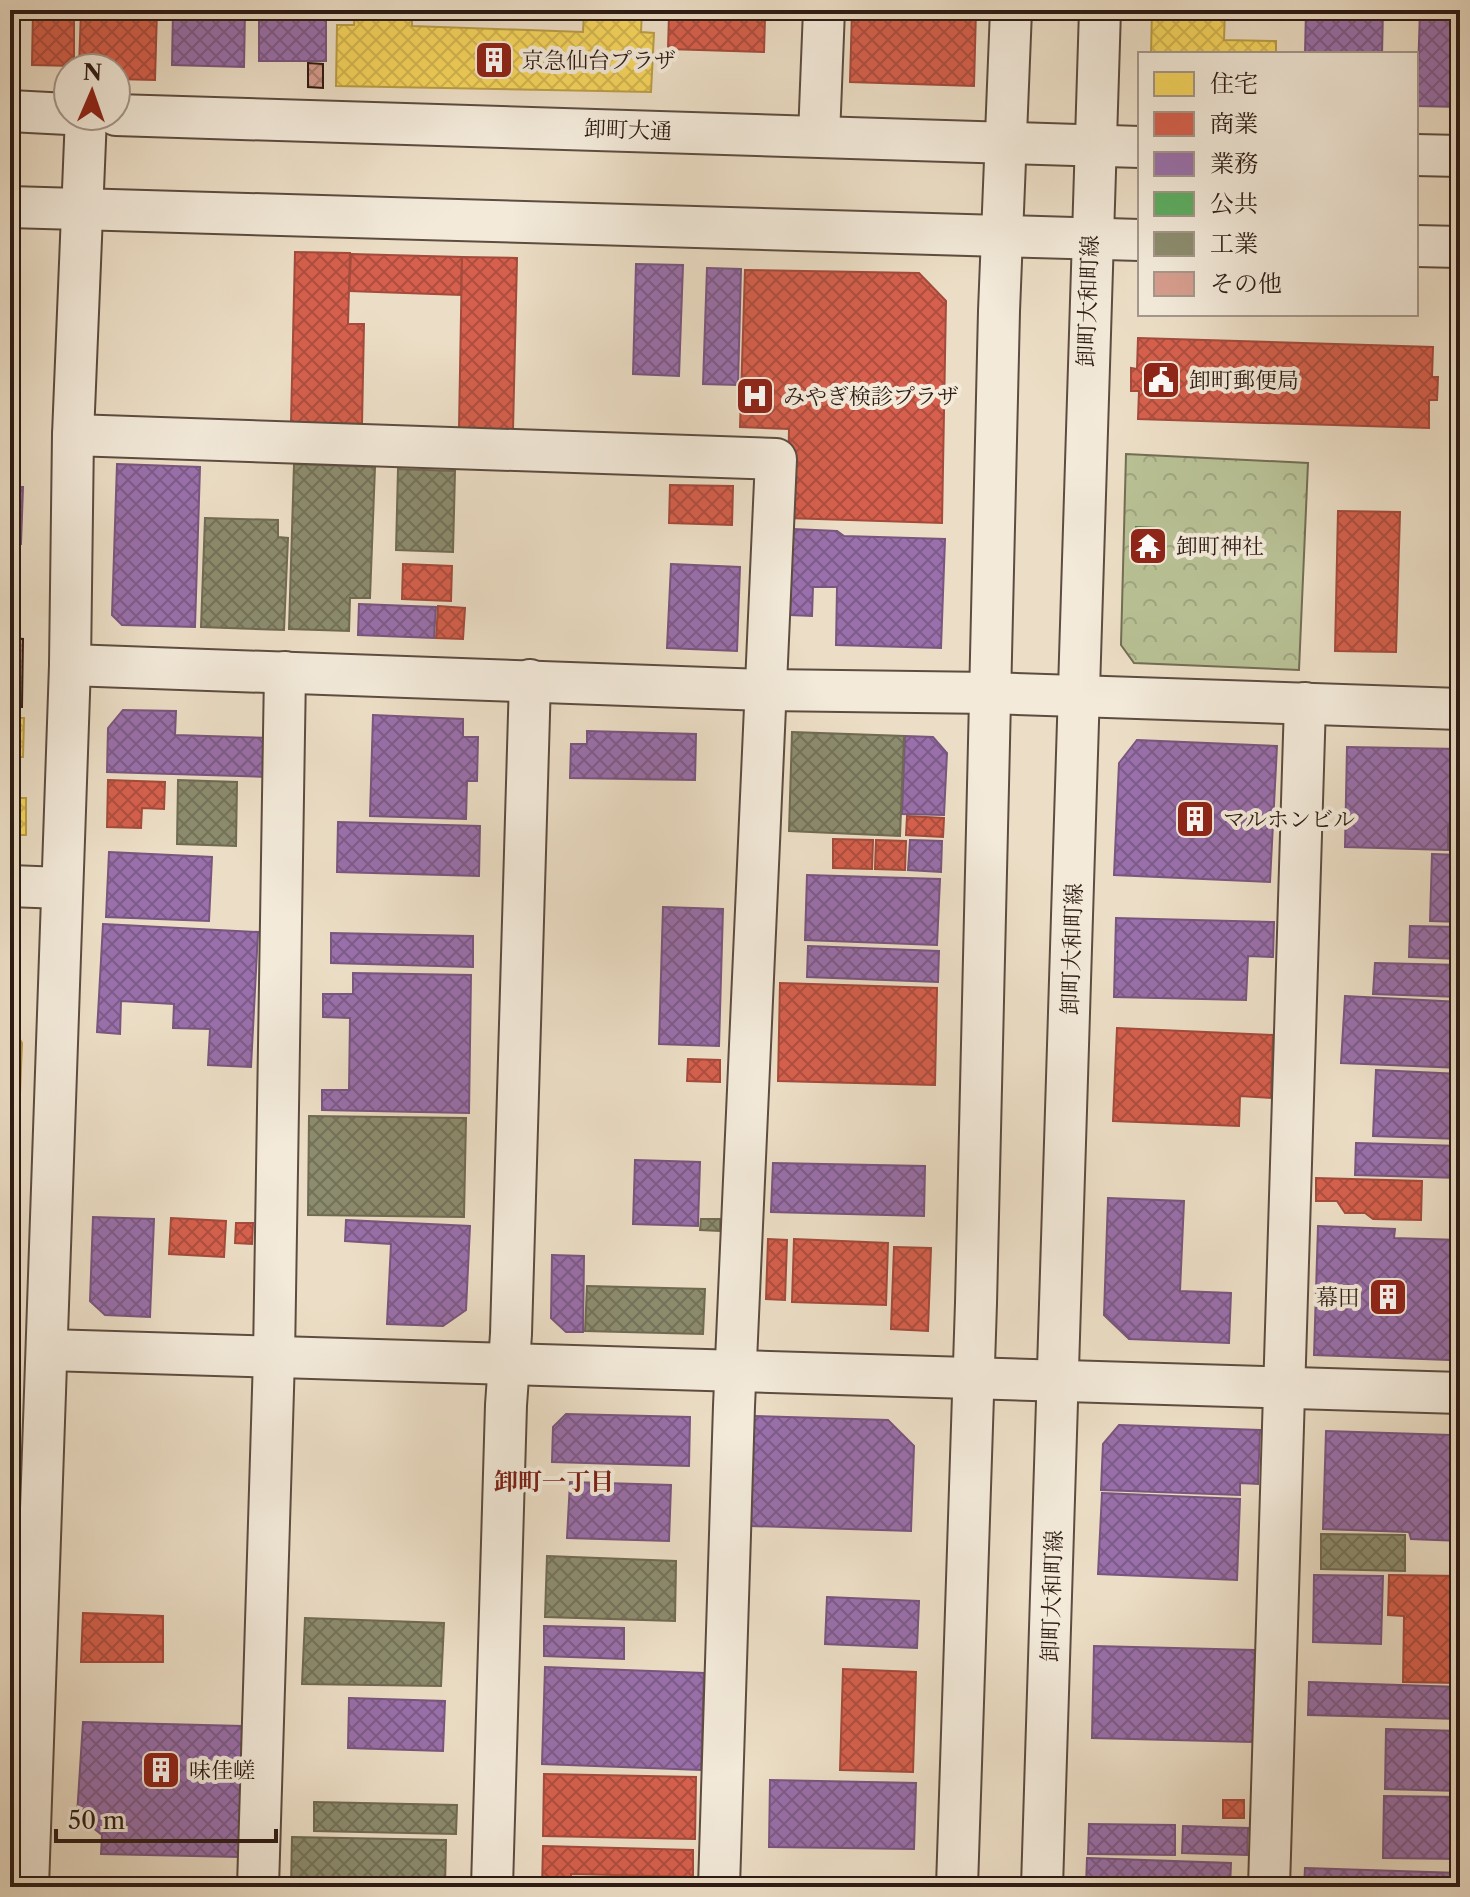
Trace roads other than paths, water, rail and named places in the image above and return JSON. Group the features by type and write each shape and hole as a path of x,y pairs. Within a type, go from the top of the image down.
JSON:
{"street":[{"path":"819,136 824,10"},
{"path":"957,1887 974,1378 1002,235 1011,10"},
{"name":"卸町大和町線","path":"1042,1887 1060,1381 1090,239 1100,10"},
{"path":"10,111 52,113"},
{"name":"卸町大通","path":"132,115 1138,147"},
{"path":"28,1887 21,1718 48,1350 70,665 73,435 85,132"},
{"path":"1418,155 1460,156"},
{"path":"10,207 1138,240"},
{"path":"1418,246 1460,247"},
{"path":"73,435 776,459 736,1371 719,1887"},
{"path":"70,665 767,690 990,693 1460,709"},
{"path":"258,1887 274,1357 285,672"},
{"path":"492,1887 530,680"},
{"path":"1269,1887 1305,703"},
{"path":"10,886 62,888"},
{"path":"48,1350 1460,1393"}],"place":[{"name":"京急仙台プラザ","path":"494,60"},
{"name":"卸町郵便局","path":"1161,380"},
{"name":"みやぎ検診プラザ","path":"755,396"},
{"name":"卸町神社","path":"1148,546"},
{"name":"マルホンビル","path":"1195,819"},
{"name":"幕田","path":"1388,1297"},
{"name":"味佳嵯","path":"161,1770"}],"district":[{"name":"卸町一丁目","path":"554,1481"}]}
